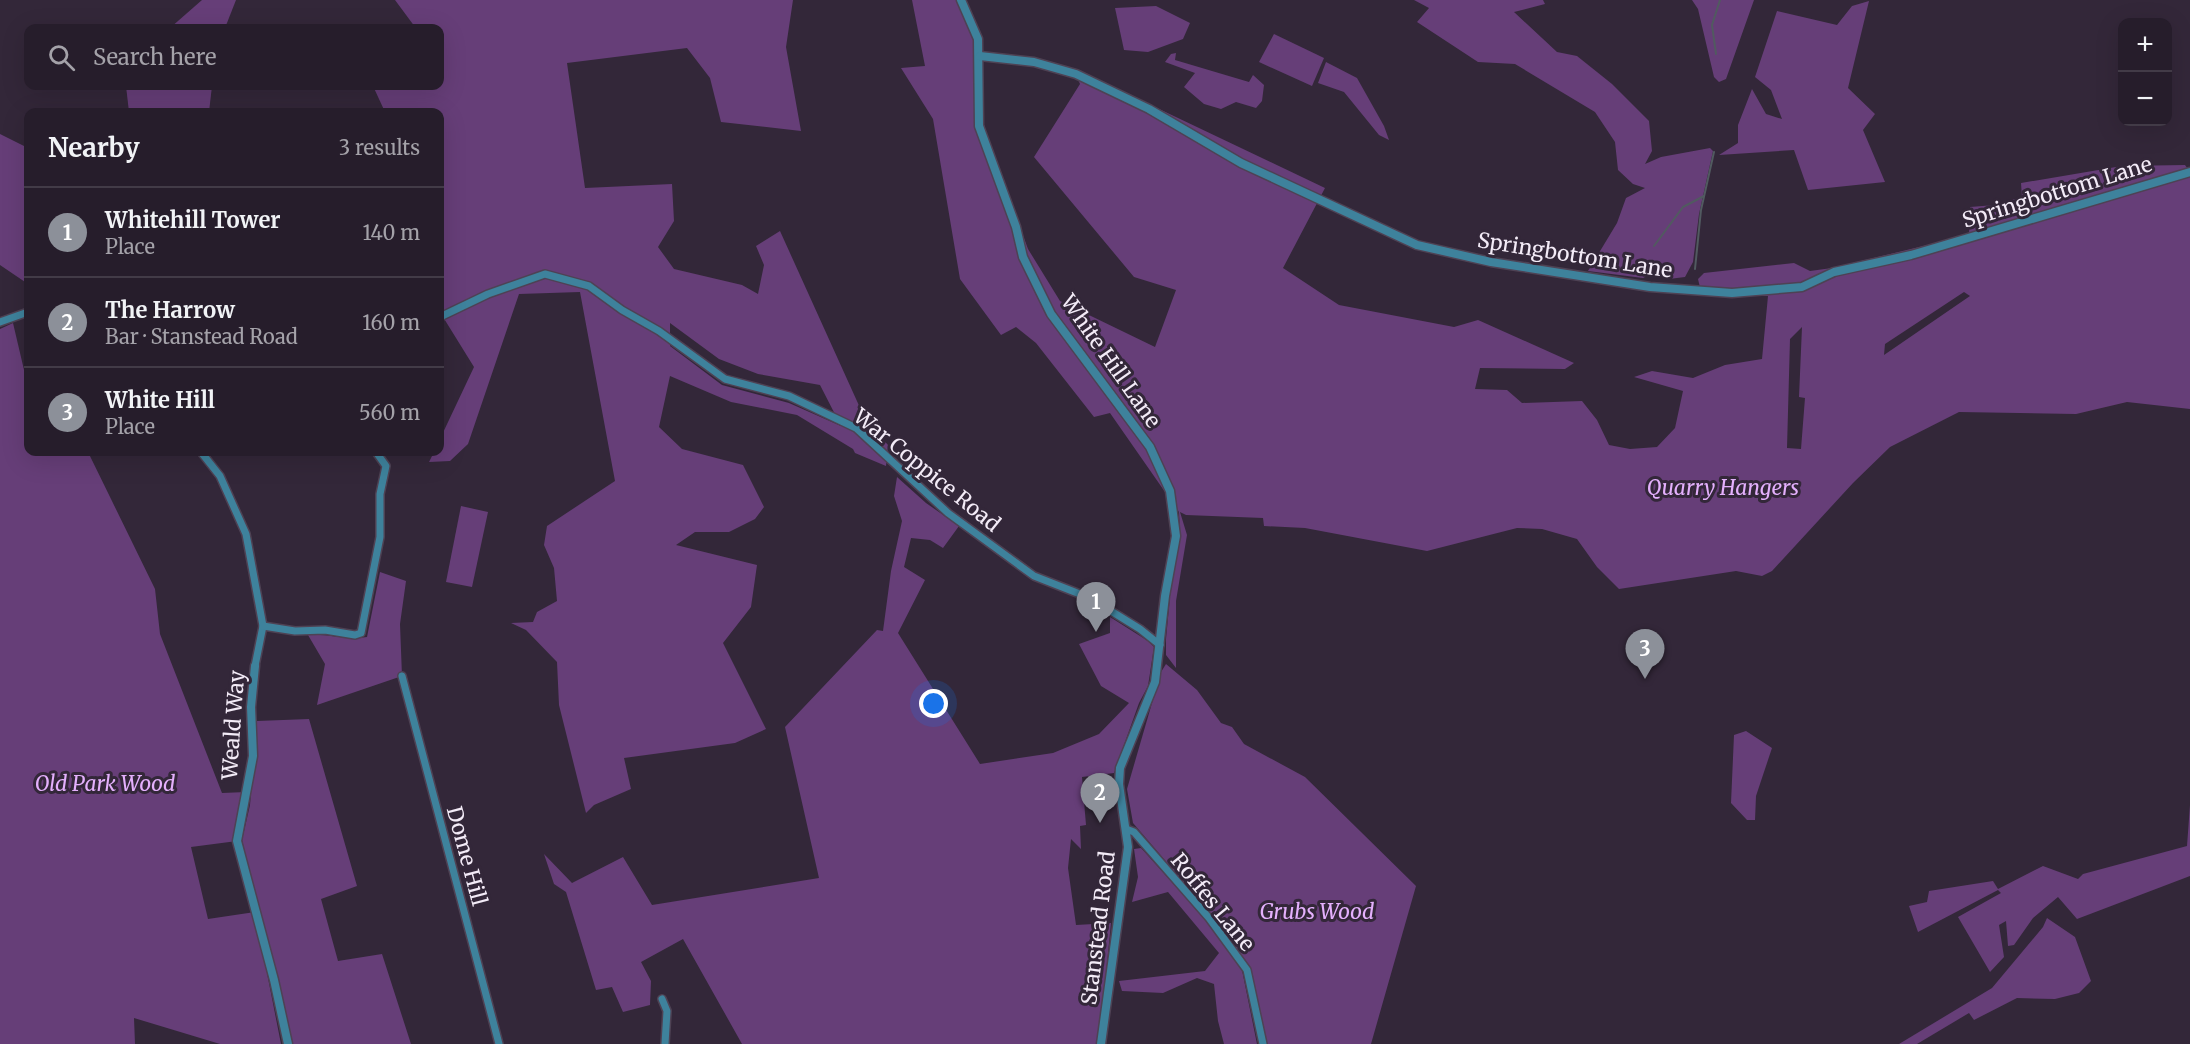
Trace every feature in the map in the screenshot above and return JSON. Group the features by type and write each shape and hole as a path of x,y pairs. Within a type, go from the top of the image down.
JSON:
{"street":[{"name":"White Hill Lane","path":"961,0 978,39 980,56 977,88 979,126 1016,227 1023,257 1051,314 1150,447 1170,491 1176,536 1165,596 1160,645"},
{"name":"Springbottom Lane","path":"980,56 1034,62 1076,74 1149,110 1242,163 1417,245 1491,262 1650,287 1732,293 1802,287 1836,272 1911,255 2190,172"},
{"name":"War Coppice Road","path":"444,314 488,294 545,274 589,286 622,310 659,331 725,379 789,396 856,428 948,513 1034,576 1090,598 1140,629 1160,645"},
{"path":"0,322 24,313"},
{"name":"Weald Way","path":"204,456 220,476 246,534 263,626 255,666 251,707 253,756 237,841 274,980 288,1044"},
{"path":"263,626 295,631 325,630 356,635 361,633 380,537 380,494 386,466 379,456"},
{"name":"Stanstead Road","path":"1101,1044 1127,864 1126,829 1119,784 1120,768 1155,682 1160,645"},
{"name":"Dome Hill","path":"402,676 499,1044"},
{"name":"Roffes Lane","path":"1126,829 1134,832 1209,918 1247,970 1263,1044"},
{"path":"662,999 667,1011 665,1044"}],"green space":[{"path":"202,0 236,0 227,24 175,24"},
{"path":"395,0 793,0 786,47 801,131 721,122 710,78 687,48 567,63 585,188 672,184 674,221 658,247 674,269 742,285 758,294 764,265 756,246 780,231 866,421 888,445 886,466 855,453 853,449 797,415 731,402 670,376 659,427 682,449 743,465 764,507 755,519 729,532 695,532 676,545 757,565 751,607 723,643 766,729 735,743 624,758 631,789 594,805 586,813 559,705 557,662 526,630 511,623 533,622 537,612 557,601 554,568 544,545 547,526 615,481 580,292 519,294 468,444 450,461 429,462 432,456 444,456 444,431 474,367 444,319 444,108 383,108 375,90 444,90 444,24 413,24","holes":["670,323 719,359 758,374 820,385 841,426 789,403 722,385 670,346"]},
{"name":"Quarry Hangers","path":"912,0 956,0 973,38 981,113 987,136 1028,249 1060,301 1155,347 1176,290 1134,277 1034,157 1080,84 1073,68 1325,188 1283,268 1339,305 1454,327 1478,320 1574,363 1565,369 1480,368 1475,389 1507,390 1522,403 1582,401 1597,420 1609,445 1630,449 1657,447 1675,428 1683,391 1634,377 1652,371 1693,378 1725,365 1762,359 1768,296 1702,296 1698,279 1704,273 1794,263 1810,271 1832,268 1969,235 1970,207 1995,205 2022,197 2021,183 2122,166 2185,165 2190,172 2190,409 2127,402 2076,414 1959,412 1890,447 1853,483 1772,571 1762,576 1736,571 1619,589 1597,567 1577,539 1542,529 1517,528 1427,551 1305,528 1264,526 1263,518 1186,515 1180,512 1187,535 1176,601 1176,668 1166,655 1166,639 1170,596 1180,537 1179,512 1110,413 1094,417 1036,343 1016,327 1001,335 960,279 933,119 901,68 925,66","holes":["1964,292 1970,296 1884,355 1885,344","1802,327 1799,397 1805,398 1801,449 1787,448 1790,339"]},
{"path":"1414,0 1543,0 1545,4 1514,12 1557,52 1577,56 1612,84 1649,121 1652,151 1645,164 1661,157 1710,148 1713,151 1699,214 1693,262 1685,277 1669,279 1662,268 1643,278 1588,271 1617,223 1626,198 1645,188 1633,184 1618,170 1615,142 1595,112 1515,64 1478,62 1417,22 1429,8"},
{"path":"1692,0 1754,0 1726,79 1719,82 1714,77 1698,9"},
{"path":"1869,1 1848,88 1875,114 1863,130 1885,182 1808,190 1794,150 1719,155 1738,143 1738,125 1752,89 1766,114 1782,119 1771,90 1755,77 1777,11 1837,25 1852,6"},
{"path":"1156,6 1190,23 1183,39 1148,52 1124,50 1115,8"},
{"path":"1274,34 1324,58 1312,86 1259,62"},
{"path":"1176,53 1175,60 1249,82 1253,75 1264,85 1262,101 1256,108 1236,102 1221,109 1204,104 1184,87 1195,73 1165,62 1171,54"},
{"path":"1326,62 1357,78 1384,126 1389,140 1379,135 1344,92 1318,83"},
{"path":"126,90 212,90 209,108 129,108"},
{"path":"0,134 24,146 24,281 0,265"},
{"name":"Old Park Wood","path":"13,323 24,370 24,456 90,456 155,589 160,634 222,793 246,792 237,841 191,847 208,919 255,912 281,1044 220,1044 134,1018 135,1044 0,1044 0,329"},
{"path":"897,477 926,503 959,526 943,548 930,540 911,538 904,567 925,580 898,633 980,764 1053,753 1099,734 1129,703 1101,686 1079,644 1110,633 1110,617 1154,647 1148,686 1139,703 1114,773 1082,777 1086,825 1080,826 1081,849 1071,839 1068,868 1076,925 1111,923 1099,1044 742,1044 683,939 641,962 651,981 650,1005 623,1012 612,987 596,990 566,892 554,884 544,854 572,883 623,857 652,905 819,878 785,727 877,630 883,631 891,571 902,521 894,496"},
{"path":"461,506 488,512 472,587 446,582"},
{"path":"380,572 406,581 400,624 402,676 317,705 325,664 308,635 367,637"},
{"name":"Grubs Wood","path":"1166,664 1197,690 1221,723 1232,727 1244,744 1305,777 1416,886 1371,1044 1267,1044 1251,969 1181,879 1133,823 1127,789 1161,672"},
{"path":"309,719 357,886 321,899 338,961 382,954 411,1044 292,1044 290,1039 242,840 250,805 257,721"},
{"path":"1746,731 1772,748 1756,796 1755,820 1747,820 1731,803 1734,735"},
{"path":"2190,805 2190,876 2077,919 2058,897 2033,918 2014,945 2008,946 2006,921 1999,925 2004,957 1990,972 1958,917 2001,893 1998,890 1918,932 1909,906 1927,902 1929,891 1993,881 1998,889 2043,866 2078,879 2083,874 2187,846"},
{"path":"1141,848 1207,921 1242,970 1257,1044 1224,1044 1218,1021 1214,984 1197,978 1163,993 1122,991 1119,981 1205,971 1219,953 1168,892 1132,902 1138,877 1134,849"},
{"path":"2047,918 2075,937 2091,981 2079,993 2055,999 2017,998 1974,1020 1969,1013 1917,1044 1899,1044 1992,988 2043,927"}],"waterway":[{"path":"1716,54 1712,25 1720,0"},
{"path":"1695,269 1701,210 1714,152"},
{"path":"1654,246 1683,207 1704,196"}],"place":[{"name":"Whitehill Tower","path":"1096,632"},
{"name":"White Hill","path":"1645,679"},
{"name":"The Harrow","path":"1100,823"}]}
